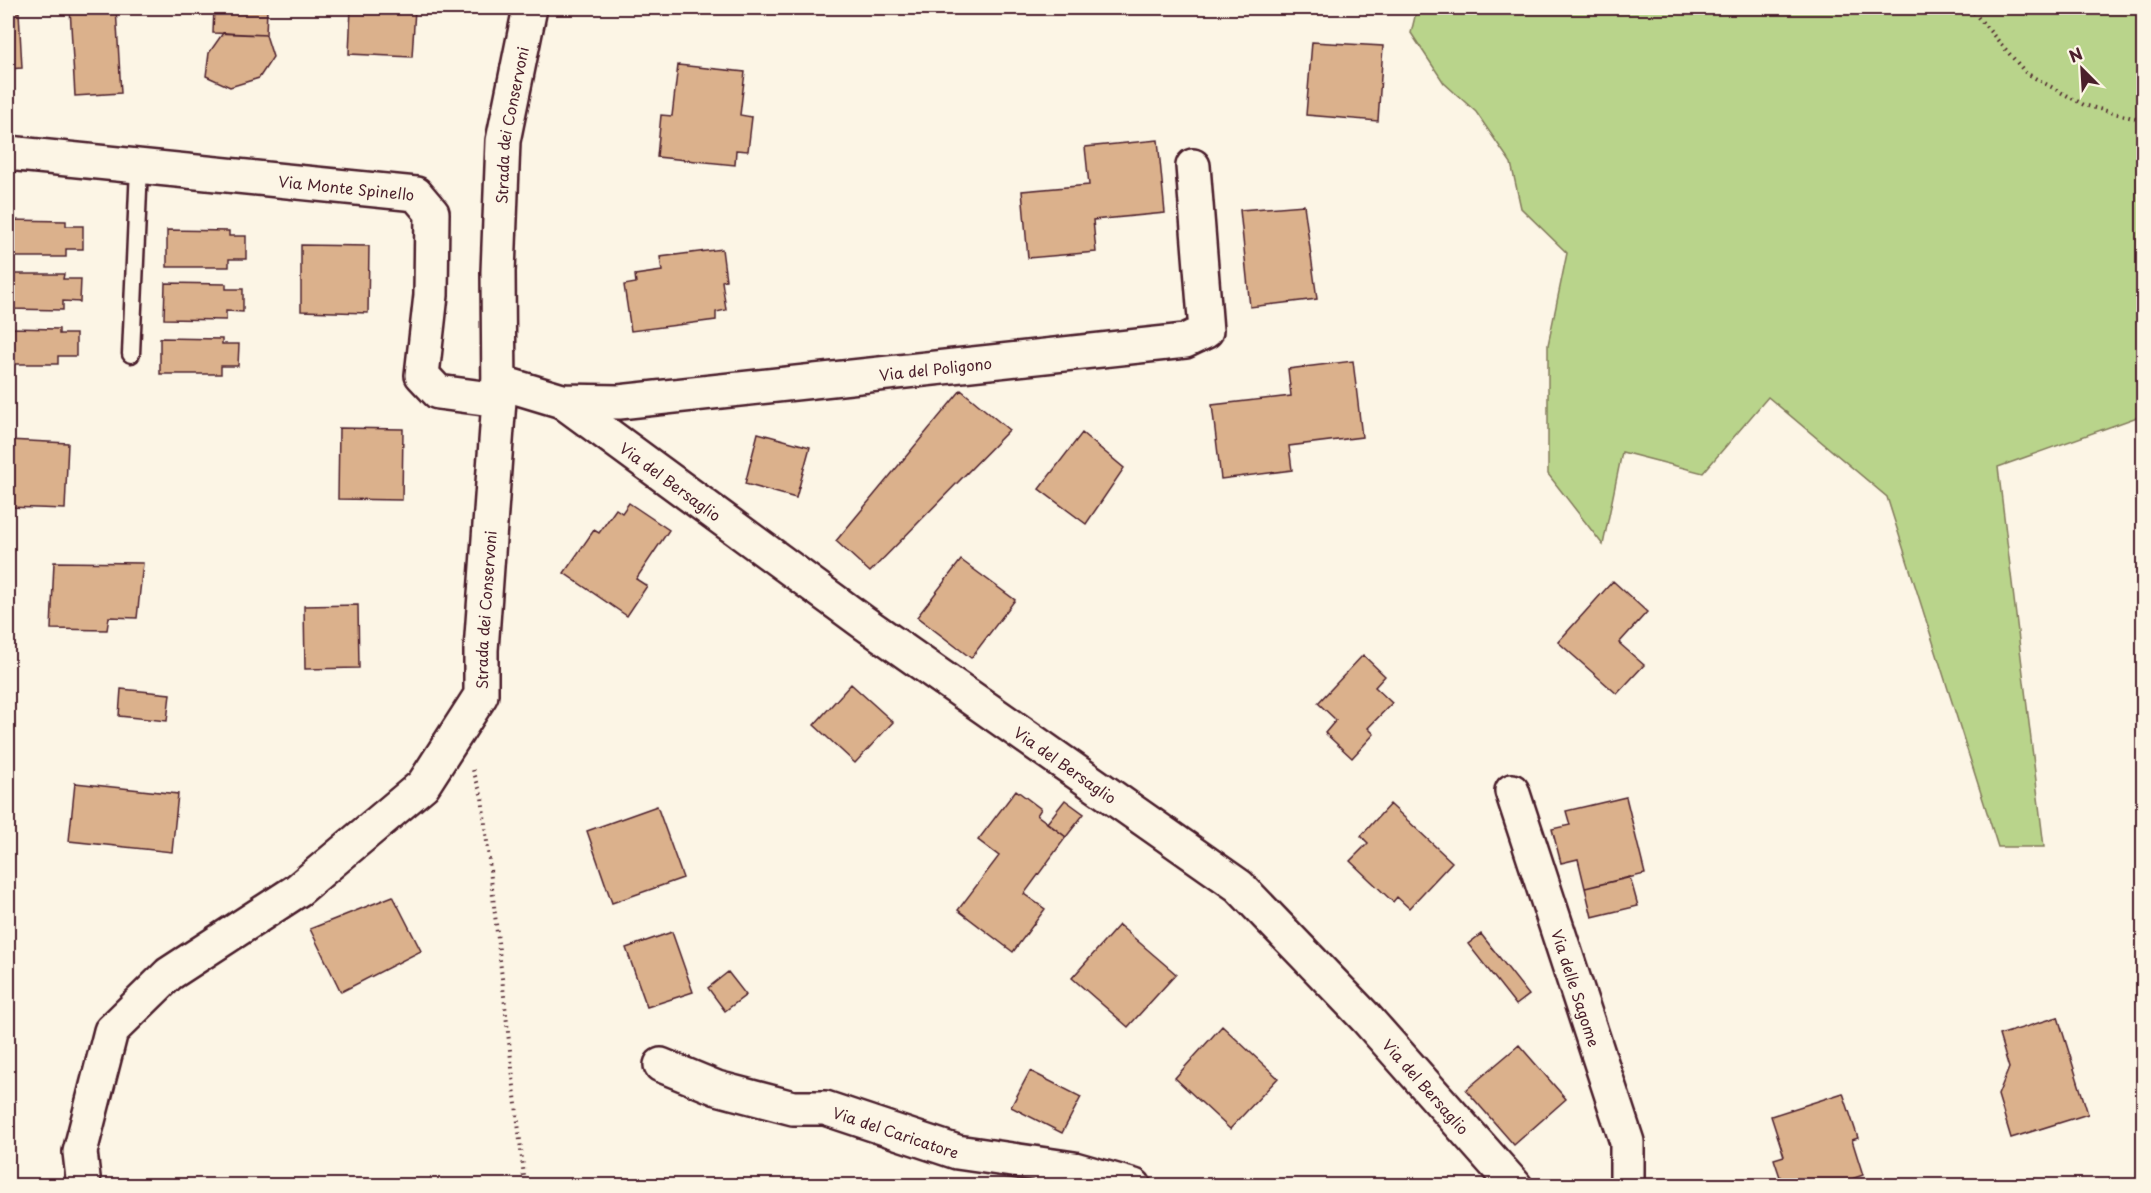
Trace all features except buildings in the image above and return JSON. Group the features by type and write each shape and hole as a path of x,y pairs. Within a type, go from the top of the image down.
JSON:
{"street":[{"name":"Strada dei Conservoni","path":"84,1185 80,1152 111,1031 170,974 298,890 423,784 481,695 481,650 499,391 498,272 503,141 530,8"},
{"name":"Via Monte Spinello","path":"8,153 416,194 432,213 431,295 422,375 438,393 499,391"},
{"name":"Via del Poligono","path":"499,391 562,401 619,402 1185,341 1206,331 1193,166"},
{"name":"Via del Bersaglio","path":"562,401 863,622 1239,886 1366,1018 1515,1185"},
{"name":"Via delle Sagome","path":"1512,791 1627,1142 1627,1185"},
{"name":"Via del Caricatore","path":"661,1065 717,1088 793,1108 825,1108 957,1152 1074,1169 1134,1185"}],"lane":[{"path":"131,354 139,167"}],"path":[{"path":"1970,8 2026,73 2084,105 2144,121"},
{"path":"458,730 482,796 525,1185"}],"green space":[{"path":"1417,8 2143,8 2143,415 1998,467 2044,847 1998,847 1887,497 1768,397 1703,473 1622,452 1603,545 1548,474 1548,345 1567,253 1521,208 1511,163 1476,112 1444,83 1411,33"}]}
